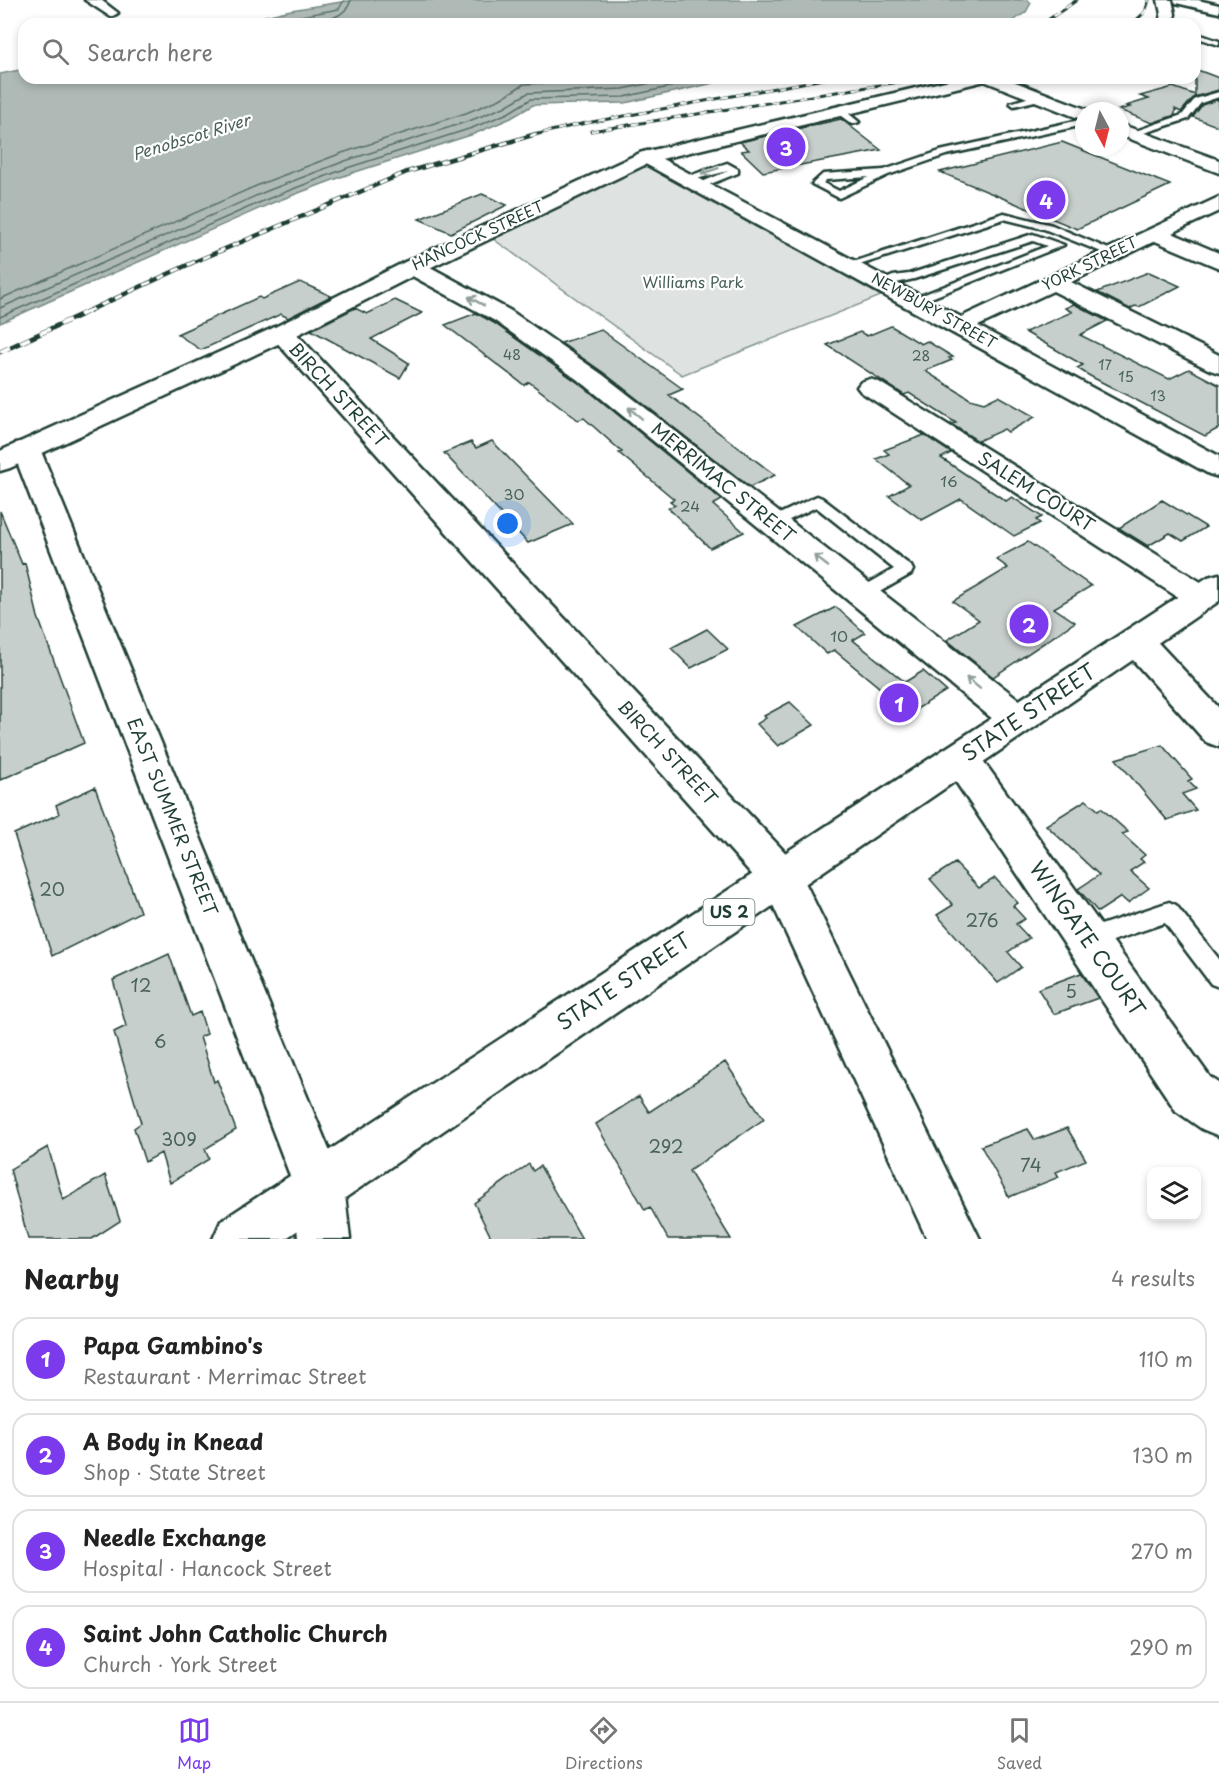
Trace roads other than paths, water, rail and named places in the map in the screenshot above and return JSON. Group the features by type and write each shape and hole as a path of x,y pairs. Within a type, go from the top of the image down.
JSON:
{"street":[{"path":"92,0 111,13"},
{"path":"1165,0 1167,18"},
{"path":"1181,0 1219,9"},
{"path":"1201,28 1211,26"},
{"name":"HANCOCK STREET","path":"13,455 282,333 413,267 647,157 847,117 959,84"},
{"path":"1006,84 1075,111"},
{"path":"1129,133 1219,167"},
{"name":"NEWBURY STREET","path":"647,157 883,283 1219,468"},
{"name":"YORK STREET","path":"960,326 1219,203"},
{"path":"1154,233 1219,261"},
{"name":"MERRIMAC STREET","path":"413,267 503,316 594,380 1018,719"},
{"path":"1053,282 1219,365"},
{"name":"BIRCH STREET","path":"282,333 781,877 954,1239"},
{"name":"SALEM COURT","path":"870,387 1210,591"},
{"name":"EAST SUMMER STREET","path":"13,455 319,1186 324,1239"},
{"name":"STATE STREET","path":"239,1239 1210,591"},
{"path":"1136,640 1219,732"},
{"name":"WINGATE COURT","path":"961,759 1088,939 1193,1094 1219,1112"}],"lane":[{"path":"1201,37 1218,43"},
{"path":"1129,131 1185,117 1198,101 1219,94"},
{"path":"1014,103 1040,97"},
{"path":"885,173 823,177 817,184 839,195 885,173 943,153 1075,124"},
{"path":"849,265 1004,216 1040,225 1113,253"},
{"path":"883,283 897,278 910,277 1033,237 1056,246"},
{"path":"916,301 1076,238"},
{"path":"910,277 940,291"},
{"path":"772,523 818,501 905,570 863,594"},
{"path":"1088,939 1169,912 1219,976"}],"water":[{"path":"354,0 1028,0 1031,3 1026,12 1018,18 257,18"},
{"name":"Penobscot River","path":"18,70 18,84 709,84 625,103 533,105 511,118 474,134 349,174 272,203 0,323 0,74"}],"railway":[{"path":"1051,18 1077,0"},
{"path":"1138,18 1145,12 1149,0"},
{"path":"530,136 576,125 797,84"},
{"path":"591,131 886,84"},
{"path":"86,312 194,262 407,172 536,134"},
{"path":"0,352 89,311"}],"place":[{"name":"Needle Exchange","path":"786,147"},
{"name":"Saint John Catholic Church","path":"1046,200"},
{"name":"A Body in Knead","path":"1029,624"},
{"name":"Papa Gambino's","path":"899,703"}],"park label":[{"name":"Williams Park","path":"693,283"}]}
